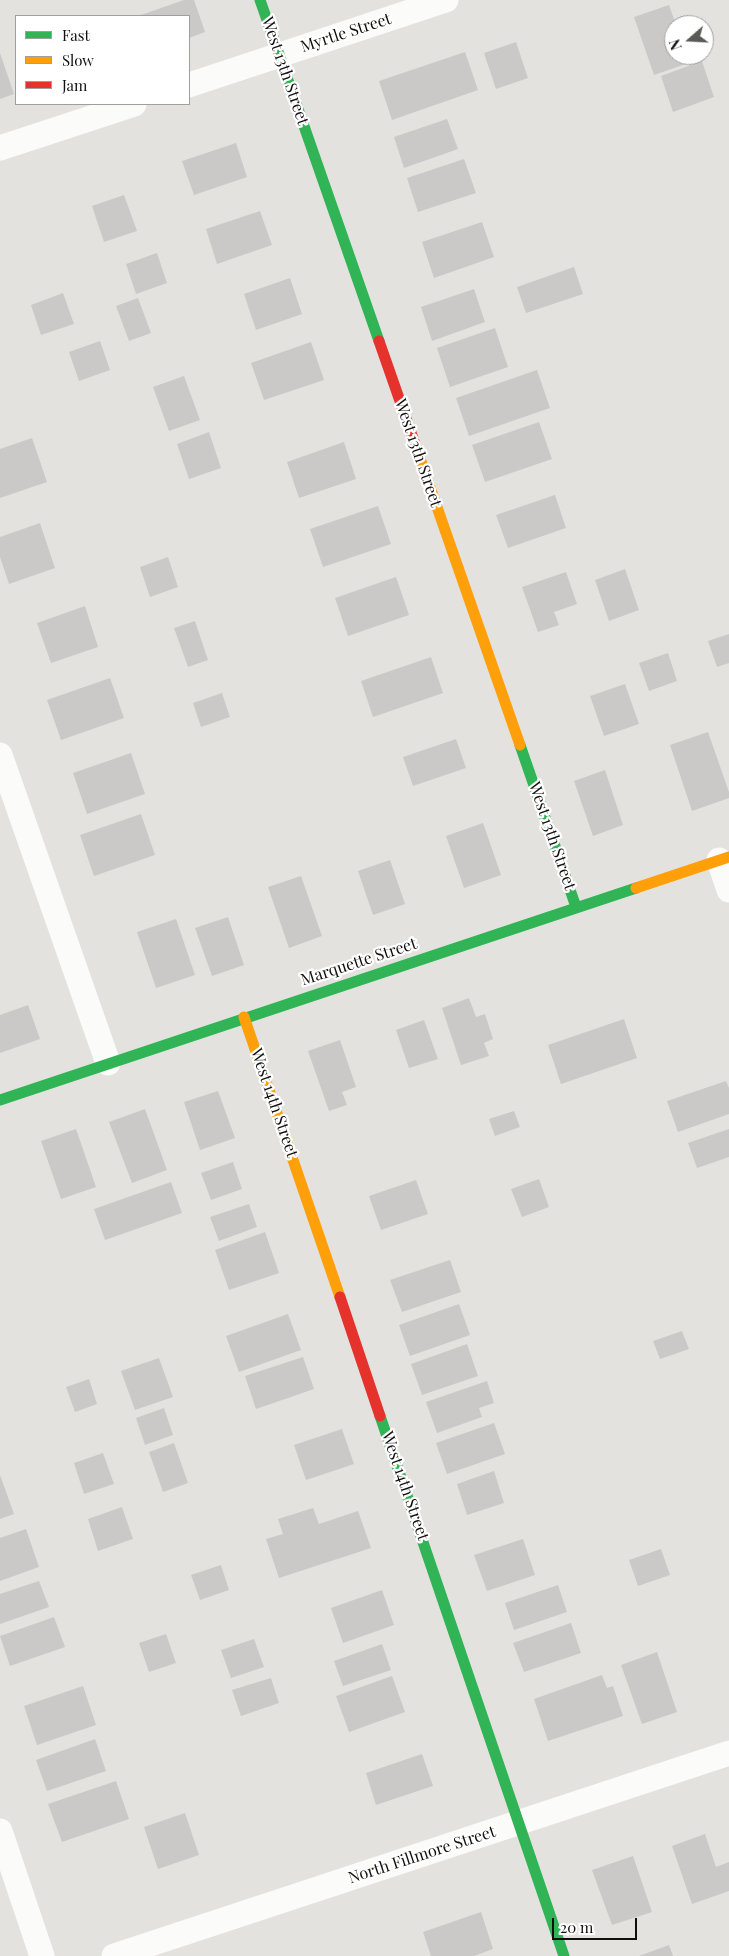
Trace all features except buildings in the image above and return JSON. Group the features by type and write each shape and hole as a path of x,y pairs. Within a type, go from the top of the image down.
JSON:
{"street":[{"name":"West 13th Street","path":"260,0 576,907"},
{"name":"Myrtle Street","path":"190,86 446,0"},
{"path":"0,148 131,105"},
{"path":"0,755 108,1064"},
{"name":"Marquette Street","path":"0,1100 724,858"},
{"path":"724,858 729,890"},
{"name":"West 14th Street","path":"244,1017 564,1956"},
{"name":"North Fillmore Street","path":"114,1956 729,1753"},
{"path":"0,1831 42,1956"}],"traffic: fast":[{"path":"260,0 379,341"},
{"path":"520,745 576,907"},
{"path":"0,1100 636,888"},
{"path":"380,1416 564,1956"}],"traffic: slow":[{"path":"416,447 520,745"},
{"path":"636,888 729,857"},
{"path":"244,1017 340,1297"}],"traffic: jam":[{"path":"379,341 416,447"},
{"path":"340,1297 380,1416"}]}
